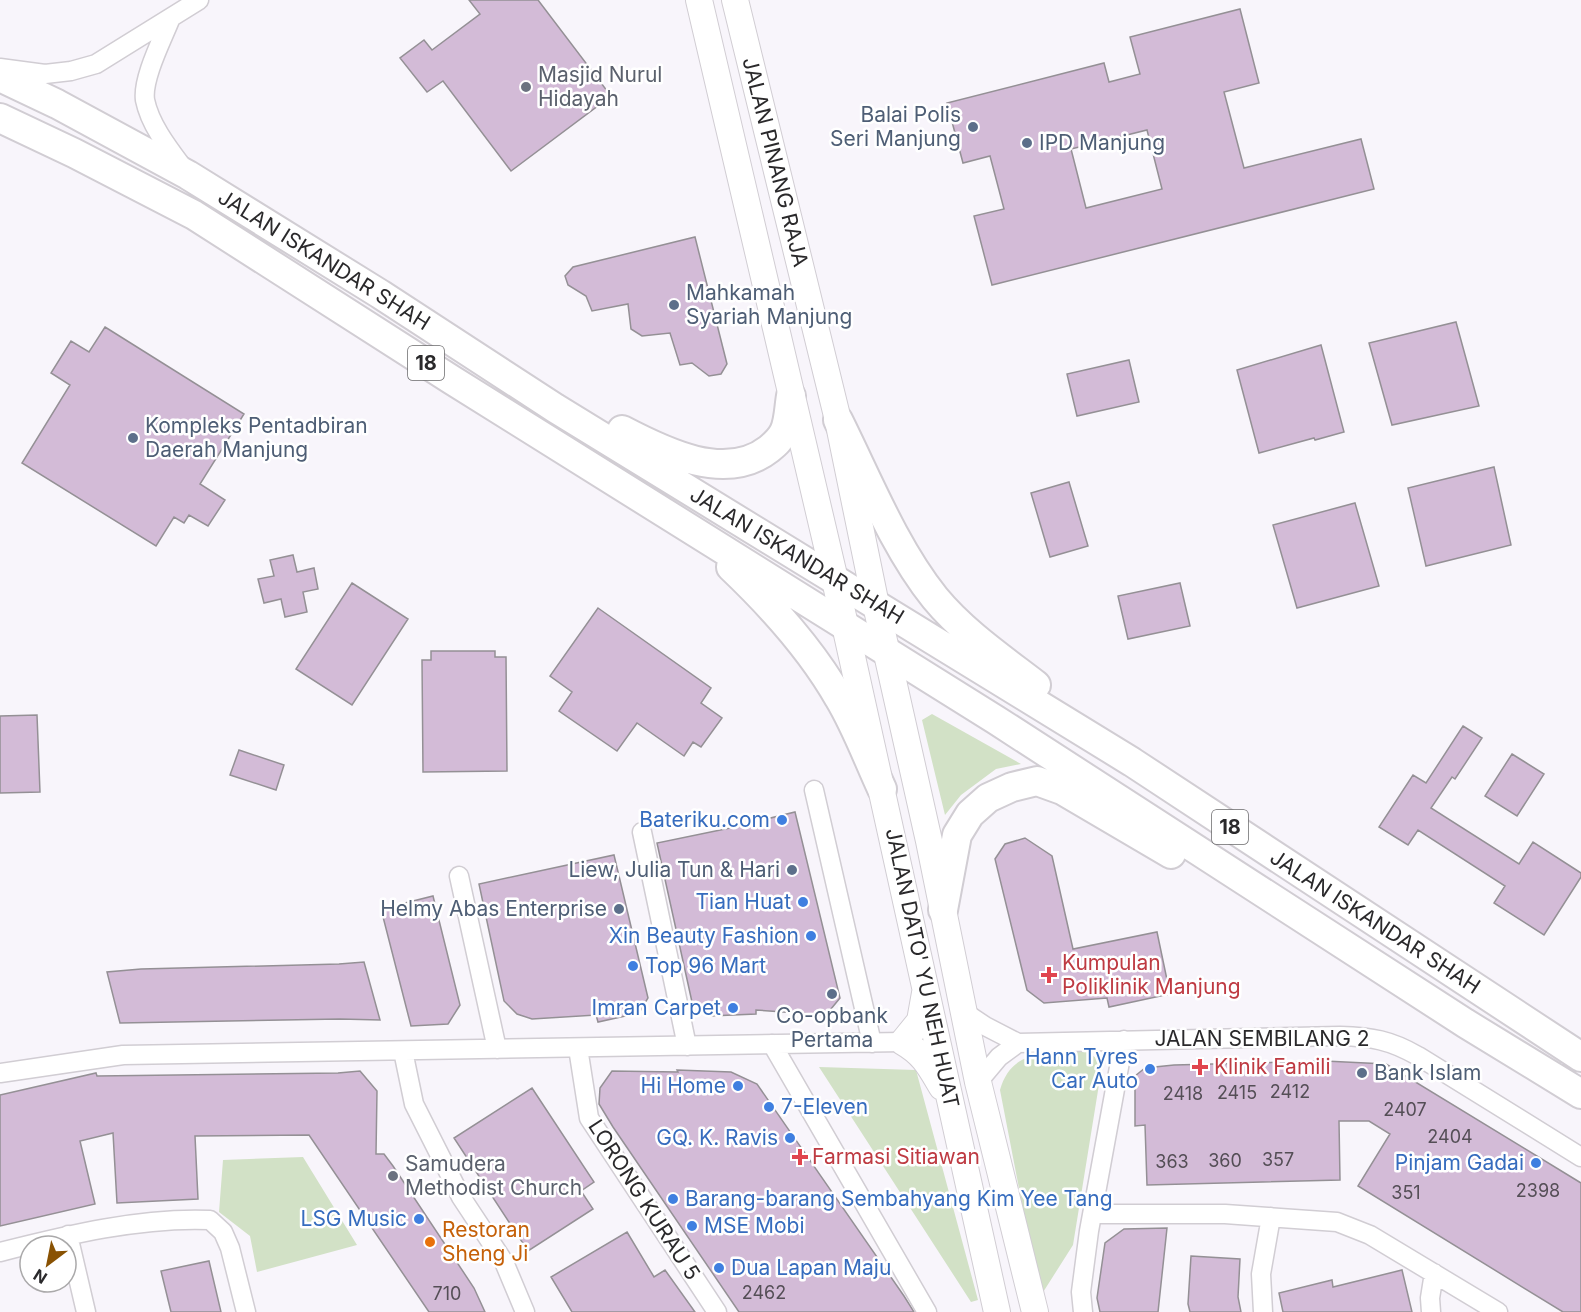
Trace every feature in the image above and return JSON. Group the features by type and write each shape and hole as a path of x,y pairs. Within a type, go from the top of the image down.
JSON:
{"main road":[{"name":"JALAN PINANG RAJA","path":"699,0 844,625"},
{"name":"JALAN PINANG RAJA","path":"735,0 838,420 876,605"},
{"name":"JALAN ISKANDAR SHAH","path":"0,77 57,104 188,174 555,408 1132,762 1581,1057"},
{"path":"721,101 759,93"},
{"name":"JALAN ISKANDAR SHAH","path":"0,118 194,215 996,720 1466,1023 1581,1094"},
{"path":"446,337 649,444 700,462 741,463 755,459 766,452 778,442 786,430 791,396"},
{"path":"838,420 911,563 935,598 969,632 1132,762"},
{"path":"683,524 773,609 811,655 840,698 882,789"},
{"name":"JALAN DATO' YU NEH HUAT","path":"876,605 978,1082 1035,1312"},
{"name":"JALAN DATO' YU NEH HUAT","path":"844,625 998,1312"},
{"path":"943,910 957,835 969,814 988,798 1012,787 1037,781 1062,790 1166,852 1310,922"},
{"path":"926,986 920,1021 903,1042 917,1050 925,1059 952,1105"}],"street":[{"path":"0,68 45,74 96,64 200,0"},
{"path":"170,20 148,74 145,99 164,142 188,174"},
{"path":"0,133 74,153"},
{"path":"814,790 872,1043"},
{"path":"642,832 687,1046"},
{"path":"459,876 497,1049"},
{"name":"JALAN SEMBILANG 2","path":"964,1011 985,1026 1018,1043 1340,1036 1380,1039 1418,1056 1581,1157"},
{"path":"1083,1312 1081,1292 1092,1214 1124,1040"},
{"path":"0,1073 123,1055 903,1042"},
{"path":"978,1082 999,1057 1018,1043"},
{"path":"772,1044 927,1312"},
{"name":"LORONG KURAU 5","path":"578,1048 590,1118 717,1312"},
{"path":"403,1051 414,1104 461,1197 504,1262 525,1312"},
{"path":"1092,1214 1225,1214 1337,1222 1370,1235 1498,1312"},
{"path":"1263,1312 1261,1274 1271,1217"},
{"path":"74,1234 165,1220 210,1220 223,1232 230,1248 246,1312"},
{"path":"0,1252 18,1248"},
{"path":"1431,1312 1430,1298 1434,1273"},
{"path":"78,1278 86,1312"}],"green space":[{"path":"932,714 1021,764 996,769 961,795 945,815 922,720"},
{"path":"1087,1051 1097,1059 1101,1072 1073,1245 1040,1297 1000,1090 1013,1066 1023,1060 1046,1053"},
{"path":"819,1067 916,1070 978,1300 971,1302"},
{"path":"303,1157 357,1245 257,1272 250,1236 219,1212 223,1160"}],"building":[{"name":"Masjid Nurul Hidayah","path":"469,0 538,0 611,96 511,171 443,81 427,92 400,58 424,40 432,50 480,14"},
{"name":"IPD Manjung","path":"1240,9 1259,83 1224,92 1244,168 1361,139 1374,189 992,285 974,216 1004,209 990,156 963,163 947,103 1104,63 1109,82 1140,74 1130,37","holes":["1147,130 1162,189 1086,208 1071,149"]},
{"name":"Mahkamah Syariah Manjung","path":"695,237 727,364 721,374 709,376 692,363 680,365 670,333 642,336 631,329 628,304 592,311 586,296 568,285 565,276 573,267"},
{"path":"1456,322 1479,406 1392,425 1369,343"},
{"name":"Kompleks Pentadbiran Daerah Manjung","path":"105,327 244,414 200,484 225,500 208,526 189,515 184,523 174,517 156,546 22,463 70,385 51,373 71,341 89,352"},
{"path":"1321,345 1344,432 1259,453 1237,370"},
{"path":"1129,360 1139,402 1077,416 1067,374"},
{"path":"1494,467 1511,545 1426,566 1408,488"},
{"path":"1069,482 1088,546 1050,557 1031,493"},
{"path":"1355,503 1379,586 1297,608 1273,525"},
{"path":"293,555 297,572 314,568 318,589 303,592 307,612 285,617 281,599 264,603 258,579 274,576 270,560"},
{"path":"352,583 408,619 352,705 296,669"},
{"path":"1180,583 1190,626 1128,639 1118,596"},
{"path":"598,608 711,688 701,703 722,718 701,747 693,742 684,756 637,723 617,751 559,711 572,692 550,676"},
{"path":"431,651 495,651 495,657 506,657 507,771 423,772 422,660 431,660"},
{"path":"37,715 40,792 0,793 0,716"},
{"path":"1463,726 1482,738 1455,779 1452,777 1431,808 1519,864 1533,842 1581,873 1581,877 1544,935 1494,903 1505,886 1418,830 1408,845 1379,827 1413,775 1426,783"},
{"path":"239,750 284,765 276,790 230,775"},
{"path":"1512,754 1544,774 1517,816 1485,796"},
{"path":"795,812 840,998 826,1015 756,1010 756,1014 710,1016 692,1002 657,843"},
{"path":"1025,838 1052,856 1073,949 1157,932 1170,994 1109,1007 1107,998 1044,1003 1027,990 995,859 1005,844"},
{"path":"614,855 648,998 639,1013 598,1022 596,1015 532,1019 517,1014 504,1001 479,884"},
{"path":"433,896 460,1005 448,1024 411,1026 381,909"},
{"path":"364,962 380,1020 120,1023 107,972 141,969"},
{"path":"1325,1061 1386,1064 1581,1183 1581,1312 1563,1312 1358,1186 1390,1134 1369,1121 1339,1121 1340,1180 1147,1185 1145,1125 1135,1126 1135,1076 1145,1068 1174,1065"},
{"path":"677,1070 731,1072 757,1084 914,1312 739,1312 599,1104 600,1088 612,1071 678,1072"},
{"path":"360,1071 377,1091 376,1154 384,1154 393,1166 474,1288 485,1312 429,1312 309,1135 195,1136 198,1199 117,1203 113,1133 80,1141 95,1204 0,1226 0,1095 96,1073 97,1076"},
{"path":"532,1088 594,1182 581,1191 593,1209 528,1251 454,1138"},
{"path":"1167,1228 1158,1312 1100,1312 1097,1298 1105,1243 1124,1229"},
{"path":"627,1232 654,1277 665,1270 695,1312 572,1312 551,1277"},
{"path":"1191,1256 1240,1259 1238,1297 1241,1312 1190,1312 1188,1304"},
{"path":"209,1261 221,1312 171,1312 161,1271"},
{"path":"1402,1270 1412,1312 1283,1312 1279,1293 1332,1280 1333,1287"}],"place":[{"name":"Masjid Nurul Hidayah","path":"526,87"},
{"name":"Balai Polis Seri Manjung","path":"973,127"},
{"name":"IPD Manjung","path":"1027,143"},
{"name":"Mahkamah Syariah Manjung","path":"674,305"},
{"name":"Kompleks Pentadbiran Daerah Manjung","path":"133,438"},
{"name":"Bateriku.com","path":"782,820"},
{"name":"Liew, Julia Tun & Hari","path":"792,870"},
{"name":"Tian Huat","path":"803,902"},
{"name":"Helmy Abas Enterprise","path":"619,909"},
{"name":"Xin Beauty Fashion","path":"811,936"},
{"name":"Top 96 Mart","path":"633,966"},
{"name":"Kumpulan Poliklinik Manjung","path":"1049,975"},
{"name":"Co-opbank Pertama","path":"832,994"},
{"name":"Imran Carpet","path":"733,1008"},
{"name":"Klinik Famili","path":"1200,1067"},
{"name":"Hann Tyres Car Auto","path":"1150,1069"},
{"name":"Bank Islam","path":"1362,1073"},
{"name":"Hi Home","path":"738,1086"},
{"name":"7-Eleven","path":"769,1107"},
{"name":"GQ. K. Ravis","path":"790,1138"},
{"name":"Farmasi Sitiawan","path":"800,1157"},
{"name":"Pinjam Gadai","path":"1536,1163"},
{"name":"Samudera Methodist Church","path":"393,1176"},
{"name":"Barang-barang Sembahyang Kim Yee Tang","path":"673,1199"},
{"name":"LSG Music","path":"419,1219"},
{"name":"MSE Mobi","path":"692,1226"},
{"name":"Restoran Sheng Ji","path":"430,1242"},
{"name":"Dua Lapan Maju","path":"719,1268"}]}
